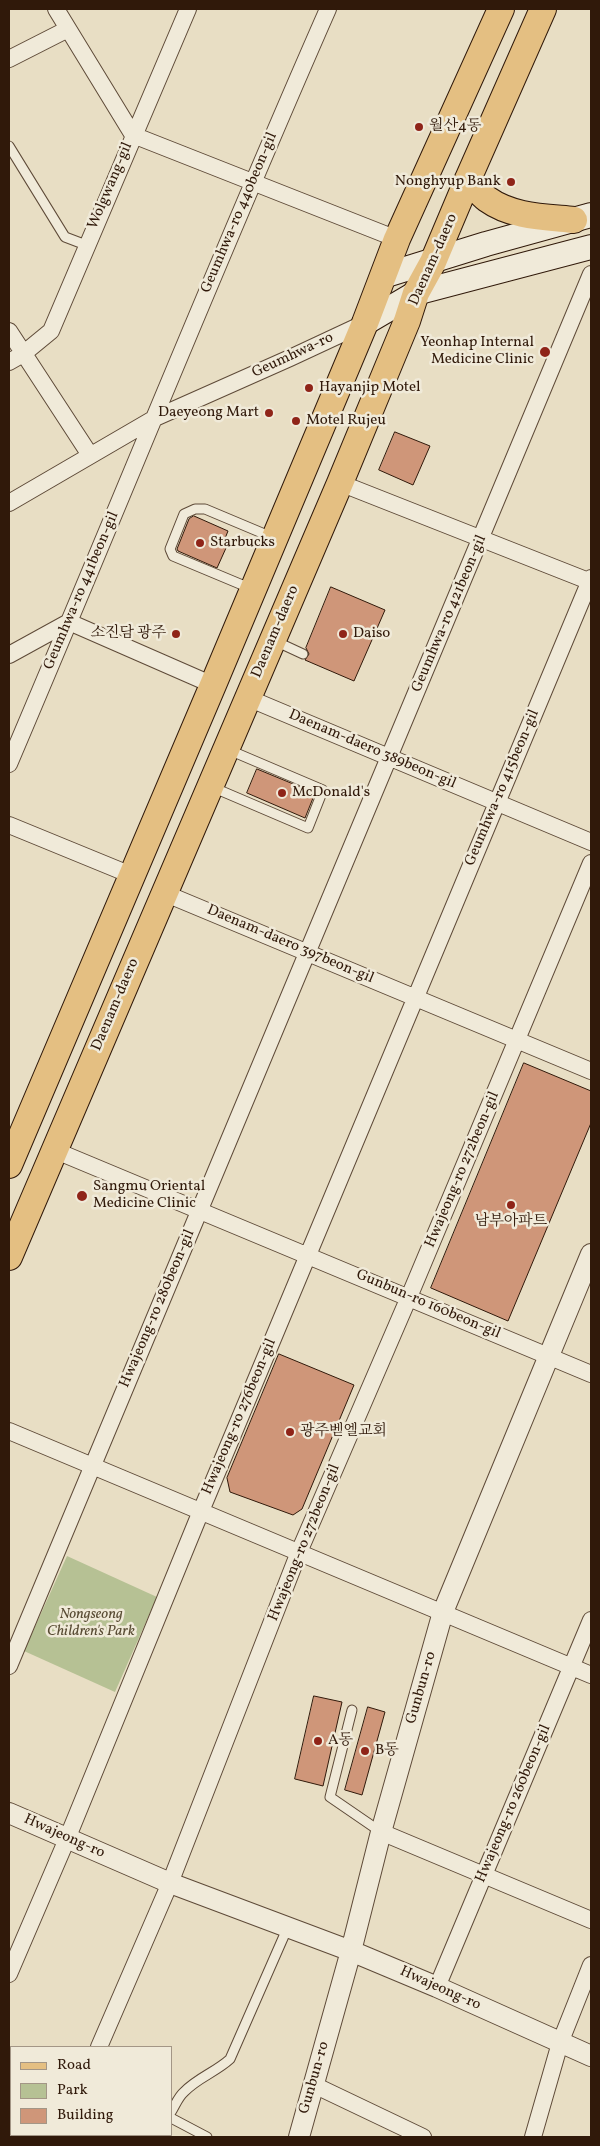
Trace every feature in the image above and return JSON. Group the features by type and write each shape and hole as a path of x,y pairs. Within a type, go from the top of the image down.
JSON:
{"main road":[{"path":"9,1165 15,1133 131,875 365,322 397,239 501,9"},
{"name":"Daenam-daero","path":"9,1257 340,483 407,321 416,293 433,262 543,9"},
{"path":"468,179 486,199 508,210 530,216 582,218"},
{"path":"383,276 486,244 582,218"},
{"name":"Geumhwa-ro","path":"365,322 416,293 591,247"}],"street":[{"path":"56,9 133,135 397,239"},
{"name":"Wolgwang-gil","path":"9,362 23,354 51,331 188,9"},
{"name":"Geumhwa-ro 440beon-gil","path":"155,418 252,181 328,9"},
{"path":"9,60 68,29"},
{"name":"Geumhwa-ro 421beon-gil","path":"308,953 591,274"},
{"name":"Geumhwa-ro","path":"9,503 155,418 290,358 365,322"},
{"path":"9,331 90,455"},
{"name":"Geumhwa-ro 441beon-gil","path":"9,764 155,418"},
{"path":"340,483 591,581"},
{"name":"Geumhwa-ro 415beon-gil","path":"416,998 591,581"},
{"path":"9,655 69,622 212,685"},
{"name":"Daenam-daero 389beon-gil","path":"248,698 591,842"},
{"path":"9,825 131,875"},
{"name":"Hwajeong-ro 272beon-gil","path":"98,2046 170,1883 299,1552 409,1298 591,862"},
{"name":"Daenam-daero 397beon-gil","path":"164,893 591,1071"},
{"name":"Hwajeong-ro 280beon-gil","path":"9,1666 308,953"},
{"name":"Hwajeong-ro 276beon-gil","path":"9,1974 67,1839 201,1511 416,998"},
{"name":"Gunbun-ro 160beon-gil","path":"54,1150 591,1374"},
{"name":"Gunbun-ro","path":"299,2137 351,1951 381,1832 443,1612 591,1254"},
{"path":"9,1431 591,1675"},
{"name":"Hwajeong-ro 260beon-gil","path":"437,1987 591,1620"},
{"name":"Hwajeong-ro","path":"9,1813 170,1883 287,1929 351,1951 591,2056"},
{"path":"381,1832 591,1920"},
{"path":"533,2137 560,2043 591,1965"},
{"path":"314,2085 423,2137"}],"lane":[{"path":"9,146 65,237 86,245"},
{"path":"252,589 174,556 170,549 184,514 194,509 205,509 274,538"},
{"path":"272,640 303,654"},
{"path":"210,786 308,828 323,790 226,749"},
{"path":"352,1710 330,1797 381,1832"},
{"path":"172,2110 182,2093 230,2059 287,1929"},
{"path":"172,2119 207,2137"}],"green space":[{"name":"Nongseong Children's Park","path":"67,1556 157,1597 115,1692 24,1651"}],"building":[{"path":"395,432 430,446 413,485 379,470"},
{"name":"Starbucks","path":"194,516 228,531 222,546 226,548 217,568 177,549 189,519"},
{"name":"Daiso","path":"331,587 385,610 354,681 305,660 309,654 306,648"},
{"name":"McDonald's","path":"257,769 315,793 305,818 247,793"},
{"name":"남부아파트","path":"524,1063 591,1091 591,1123 508,1321 431,1288"},
{"name":"광주벧엘교회","path":"279,1354 354,1385 302,1509 293,1515 230,1492 227,1478"},
{"name":"A동","path":"314,1696 342,1702 323,1786 295,1779"},
{"name":"B동","path":"368,1707 385,1712 362,1795 345,1790"}],"place":[{"name":"월산4동","path":"419,127"},
{"name":"Nonghyup Bank","path":"511,182"},
{"name":"Yeonhap Internal Medicine Clinic","path":"545,352"},
{"name":"Hayanjip Motel","path":"309,388"},
{"name":"Daeyeong Mart","path":"269,413"},
{"name":"Motel Rujeu","path":"296,421"},
{"name":"Starbucks","path":"200,543"},
{"name":"소진담 광주","path":"176,634"},
{"name":"Daiso","path":"343,634"},
{"name":"McDonald's","path":"282,793"},
{"name":"Sangmu Oriental Medicine Clinic","path":"82,1196"},
{"name":"남부아파트","path":"511,1205"},
{"name":"광주벧엘교회","path":"290,1432"},
{"name":"A동","path":"318,1741"},
{"name":"B동","path":"365,1751"}]}
